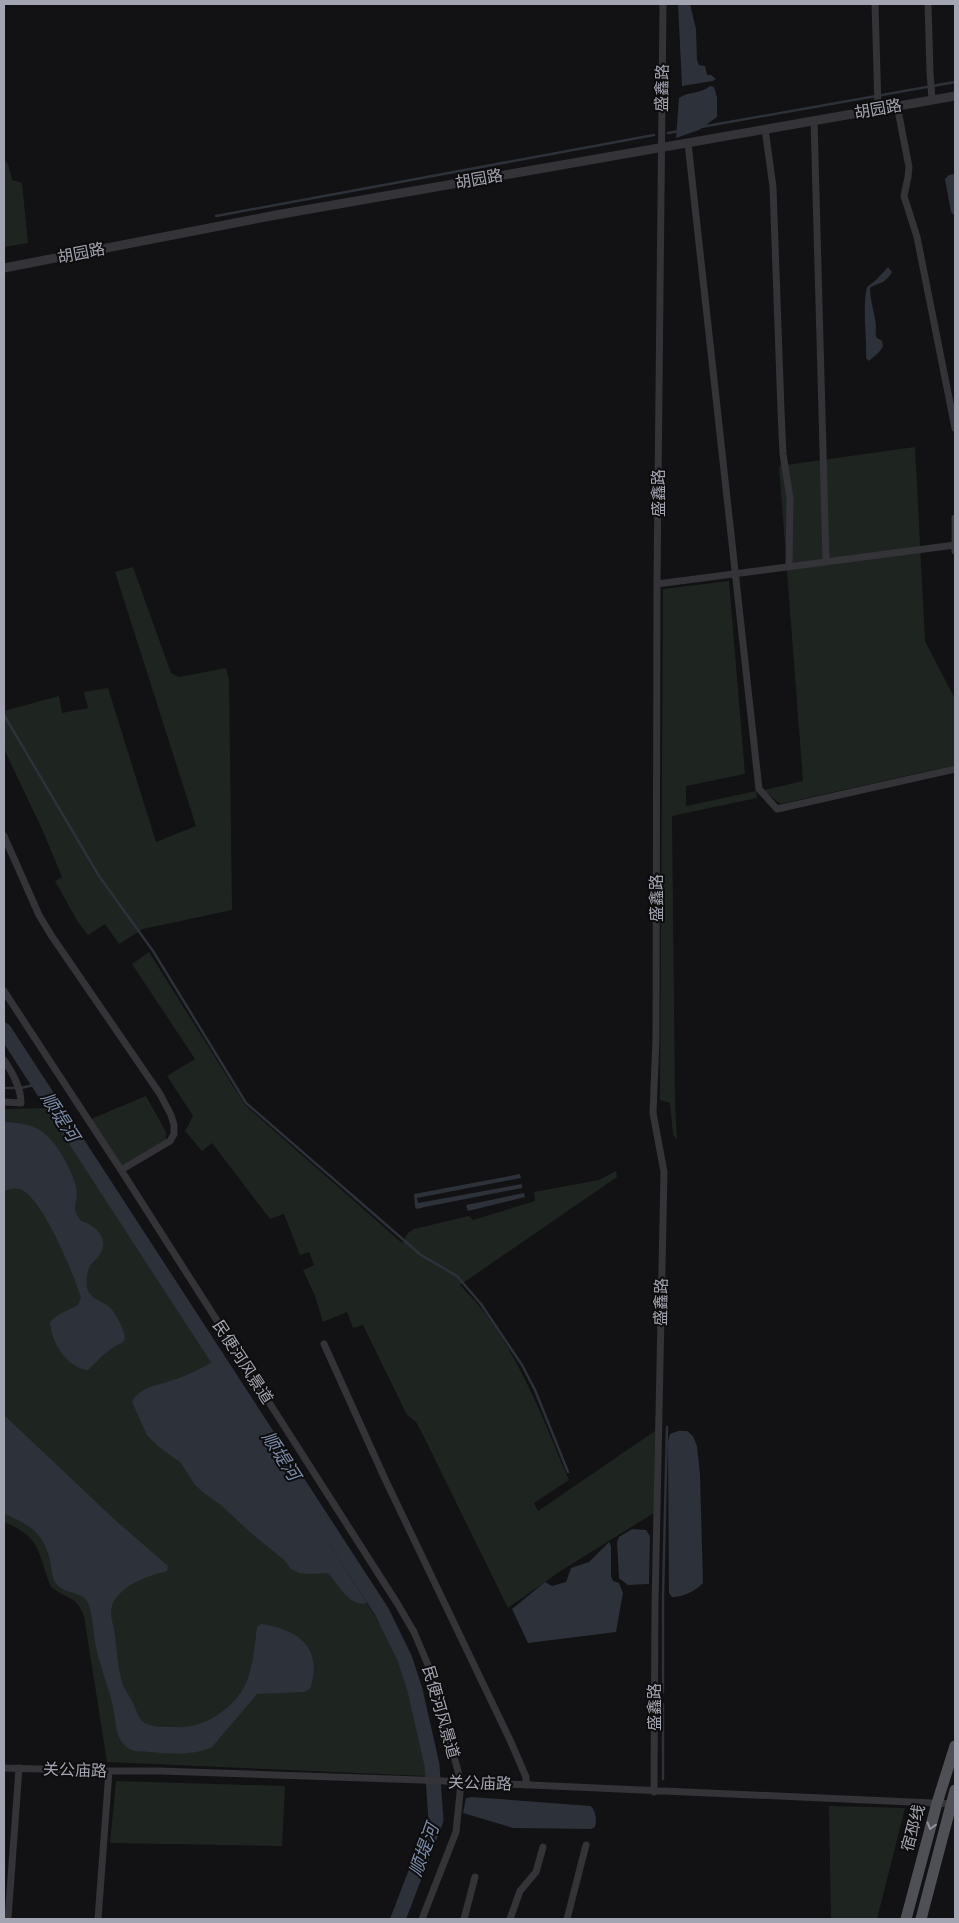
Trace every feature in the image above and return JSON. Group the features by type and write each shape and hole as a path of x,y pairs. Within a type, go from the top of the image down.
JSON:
{"main road":[{"name":"宿邳线","path":"906,1919 937,1803 955,1746"},
{"name":"宿邳线","path":"921,1919 953,1804 955,1790"}],"street":[{"name":"盛鑫路","path":"654,1792 655,1595 664,1172 653,1113 656,1039 657,584 663,4"},
{"path":"875,4 878,104"},
{"path":"928,4 932,91"},
{"name":"胡园路","path":"4,268 286,213 814,120 878,104 897,105 932,91 955,96"},
{"path":"897,105 908,167 904,196 917,237 955,428"},
{"path":"814,120 826,561"},
{"path":"765,129 774,187 780,410 783,454 790,498 789,566"},
{"path":"688,143 759,789 778,809 955,770"},
{"path":"657,584 826,561 955,547 955,518"},
{"path":"4,836 39,915 140,1064 171,1115 174,1134 170,1141 121,1170"},
{"name":"民便河风景道","path":"4,991 121,1170 410,1624 438,1694 457,1783 456,1832 422,1919"},
{"path":"4,1060 16,1084 21,1102 4,1102"},
{"path":"324,1344 385,1479 510,1740 526,1777 526,1785"},
{"name":"关公庙路","path":"4,1768 109,1771 160,1770 953,1804"},
{"path":"8,1919 19,1768"},
{"path":"98,1919 109,1771"},
{"path":"567,1919 586,1845"},
{"path":"510,1919 520,1891 536,1872 543,1847"},
{"path":"464,1919 475,1876"}],"shaded area":[{"path":"678,4 690,4 696,29 697,60 699,65 705,66 707,75 711,75 716,79 713,81 682,86"},
{"path":"710,86 714,87 717,97 717,117 699,130 676,138 679,98"},
{"path":"4,159 8,164 12,180 22,183 28,243 4,247"},
{"path":"955,174 955,216 951,212 945,179 949,175"},
{"path":"888,267 892,272 889,276 884,281 870,288 876,335 882,341 883,346 879,353 869,361 866,358 865,313 867,287"},
{"path":"915,447 925,641 955,699 955,765 780,804 764,790 803,781 779,466"},
{"path":"133,567 171,673 179,677 226,668 229,680 232,910 143,929 119,944 105,924 88,935 78,922 55,881 62,877 42,829 4,749 4,711 59,696 62,713 88,708 84,692 108,688 156,842 196,826 115,572"},
{"path":"729,581 745,774 686,786 686,806 756,791 757,798 672,816 677,1139 673,1135 670,1103 660,1100 663,589"},
{"path":"149,952 245,1105 402,1243 408,1233 414,1229 469,1216 473,1220 535,1201 534,1192 599,1180 616,1171 617,1177 460,1285 481,1308 520,1369 569,1480 534,1503 538,1511 655,1431 654,1513 559,1572 508,1608 423,1435 416,1422 407,1415 363,1325 353,1328 347,1312 323,1322 315,1296 303,1270 314,1265 309,1252 300,1255 284,1214 270,1219 212,1143 202,1151 185,1131 193,1116 167,1076 195,1059 132,964"},
{"path":"146,1096 166,1132 166,1140 121,1166 91,1119"},
{"path":"47,1108 386,1633 407,1684 419,1722 423,1740 426,1776 107,1762 84,1616 81,1609 70,1598 51,1587 37,1548 26,1534 4,1522 4,1109"},
{"path":"4,1122 34,1127 44,1133 56,1146 62,1154 74,1180 77,1190 75,1210 77,1214 81,1221 96,1229 102,1238 103,1248 88,1270 87,1288 93,1296 112,1310 121,1325 125,1340 107,1352 88,1370 80,1368 67,1359 53,1338 50,1322 58,1315 78,1305 81,1298 65,1256 39,1208 20,1189 15,1188 4,1191"},
{"path":"520,1174 521,1178 417,1198 418,1203 522,1184 522,1188 417,1209 415,1207 414,1194"},
{"path":"524,1193 525,1197 468,1211 466,1205"},
{"path":"213,1362 367,1603 361,1604 349,1598 328,1573 299,1573 291,1569 284,1560 195,1485 181,1463 159,1447 147,1435 132,1402 140,1392 186,1376"},
{"path":"4,1415 114,1519 168,1566 167,1571 144,1578 129,1586 117,1596 111,1610 121,1678 124,1688 143,1722 159,1727 187,1727 208,1721 226,1708 234,1701 246,1683 252,1663 257,1627 261,1624 286,1630 305,1643 313,1662 310,1689 304,1692 257,1694 212,1747 203,1750 174,1754 134,1751 122,1743 117,1731 112,1702 99,1661 91,1611 87,1601 62,1589 55,1582 47,1550 34,1530 21,1521 4,1514"},
{"path":"678,1431 687,1431 693,1436 697,1446 700,1474 703,1583 689,1593 672,1597 669,1593 668,1441 670,1434"},
{"path":"632,1529 646,1530 650,1536 649,1584 628,1585 619,1578 617,1542 619,1537"},
{"path":"609,1542 611,1546 611,1576 613,1581 619,1583 623,1593 616,1632 528,1643 512,1609 545,1582 552,1586 566,1582 571,1568 589,1562"},
{"path":"116,1781 285,1786 282,1846 110,1843"},
{"path":"466,1798 591,1806 596,1816 595,1827 591,1829 513,1828 463,1813"},
{"path":"829,1806 905,1808 877,1919 831,1919"}],"waterway":[{"path":"701,127 955,82"},
{"path":"668,133 679,131"},
{"path":"216,216 654,135"},
{"path":"4,715 99,876 153,951 246,1103 421,1255 457,1276 481,1304 522,1365 535,1390 568,1472"},
{"name":"顺堤河","path":"4,1030 382,1612 405,1659 415,1690 432,1765 436,1820 398,1919"},
{"path":"4,1088 21,1088 38,1084"},
{"path":"663,1692 667,1427"},
{"path":"663,1704 663,1779"}]}
